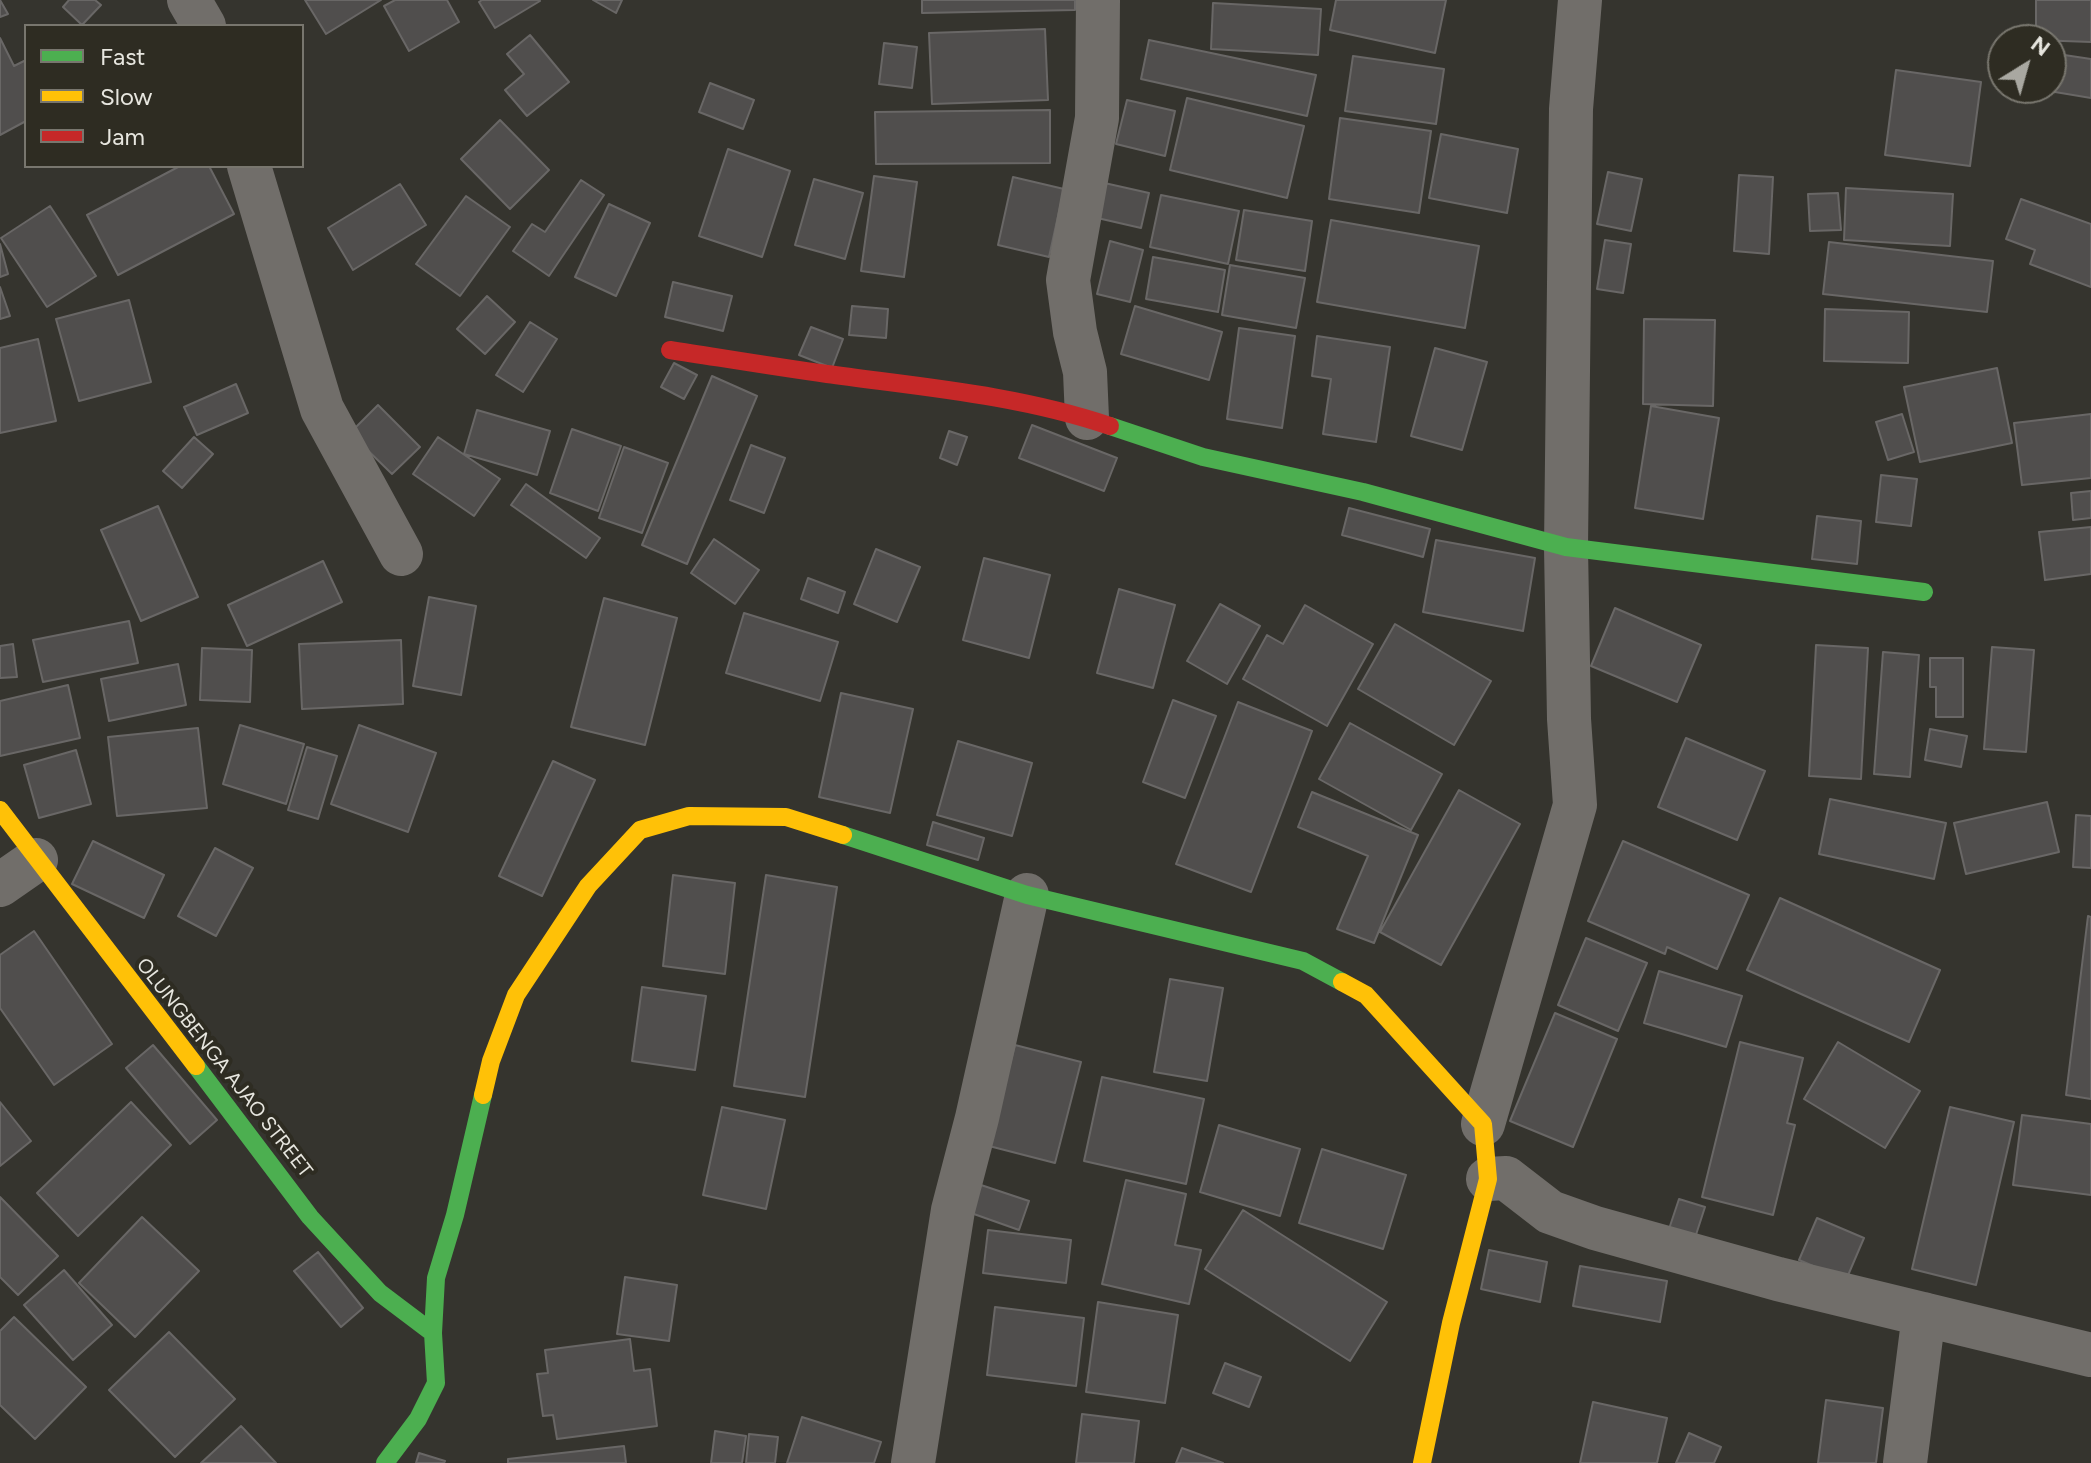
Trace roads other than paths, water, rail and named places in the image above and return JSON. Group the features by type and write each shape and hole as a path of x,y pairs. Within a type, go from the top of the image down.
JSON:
{"street":[{"path":"189,0 203,24"},
{"path":"1087,418 1085,372 1075,332 1068,280 1097,118 1098,0"},
{"path":"1422,1463 1451,1323 1488,1179 1483,1124 1575,805 1569,719 1566,547 1571,109 1580,0"},
{"path":"250,168 322,409 401,554"},
{"path":"670,350 969,392 1087,418 1203,457 1363,492 1566,547 1924,592"},
{"name":"OLUNGBENGA AJAO STREET","path":"0,810 310,1217 380,1293 433,1333"},
{"path":"385,1463 418,1419 436,1383 433,1333 436,1278 455,1215 491,1061 516,995 588,886 640,830 689,816 786,817 1027,895 1303,961 1366,995 1483,1124"},
{"path":"0,885 36,860"},
{"path":"913,1463 953,1210 1027,895"},
{"path":"1488,1179 1506,1178 1550,1212 1595,1228 1778,1279 2091,1355"},
{"path":"1905,1463 1924,1314"}]}
